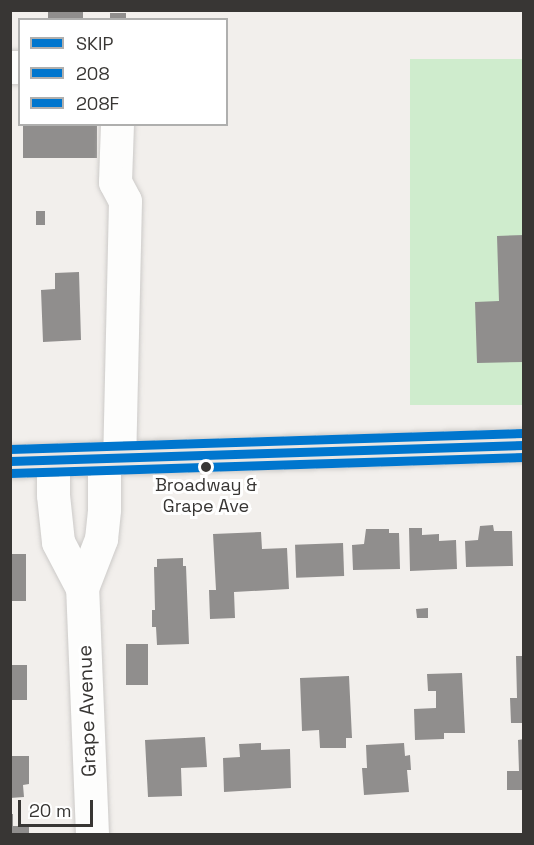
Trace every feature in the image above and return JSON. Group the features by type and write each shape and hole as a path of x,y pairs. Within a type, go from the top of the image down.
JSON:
{"main road":[{"path":"10,461 524,445"}],"street":[{"name":"Grape Avenue","path":"92,834 82,588 101,539 111,458 125,201 115,182 117,126"},
{"name":"Grape Avenue","path":"53,460 53,495 58,542 82,588"}],"green space":[{"path":"410,59 523,59 523,405 410,405"}],"building":[{"path":"48,10 83,10 83,18 48,18"},
{"path":"110,13 126,13 126,18 110,18"},
{"path":"23,126 97,126 97,158 23,158"},
{"path":"36,211 45,211 45,225 36,225"},
{"path":"524,235 524,362 477,363 475,302 499,301 497,236"},
{"path":"79,272 81,340 43,342 41,290 55,289 55,273"},
{"path":"493,525 494,531 512,531 513,566 466,567 465,541 478,540 480,526"},
{"path":"409,528 422,528 422,535 439,534 439,541 456,540 457,569 410,571"},
{"path":"366,529 389,529 389,533 399,533 400,569 353,570 352,545 364,544"},
{"path":"261,532 262,549 287,548 289,589 234,592 235,618 210,619 209,590 216,590 213,534"},
{"path":"343,543 344,576 296,578 295,545"},
{"path":"10,554 26,554 26,601 10,601"},
{"path":"183,558 183,566 186,566 189,644 157,645 156,627 152,627 152,610 155,610 154,567 157,567 157,559"},
{"path":"428,608 428,618 417,618 416,609"},
{"path":"126,644 148,644 148,685 126,685"},
{"path":"516,656 524,656 524,723 511,723 510,698 517,698"},
{"path":"10,665 27,665 27,700 10,700"},
{"path":"462,673 465,733 444,733 444,739 415,740 414,709 436,708 436,691 428,691 427,674"},
{"path":"349,676 352,738 346,738 346,748 320,748 319,730 302,731 300,678"},
{"path":"205,737 207,767 181,768 182,796 148,797 145,740"},
{"path":"524,739 524,790 507,790 507,771 519,771 518,740"},
{"path":"261,743 261,750 290,749 291,788 224,792 223,758 240,757 239,744"},
{"path":"404,743 405,756 410,755 411,770 407,770 409,792 364,795 362,768 367,768 366,745"},
{"path":"10,756 29,756 29,784 23,785 24,797 10,798"},
{"path":"10,814 13,814 13,826 29,826 29,834 10,834"}],"transit line":[{"name":"208F","path":"10,449 524,433"},
{"name":"SKIP","path":"10,461 524,445"},
{"name":"208","path":"10,473 524,457"}],"place":[{"name":"Broadway & Grape Ave","path":"206,467"}]}
